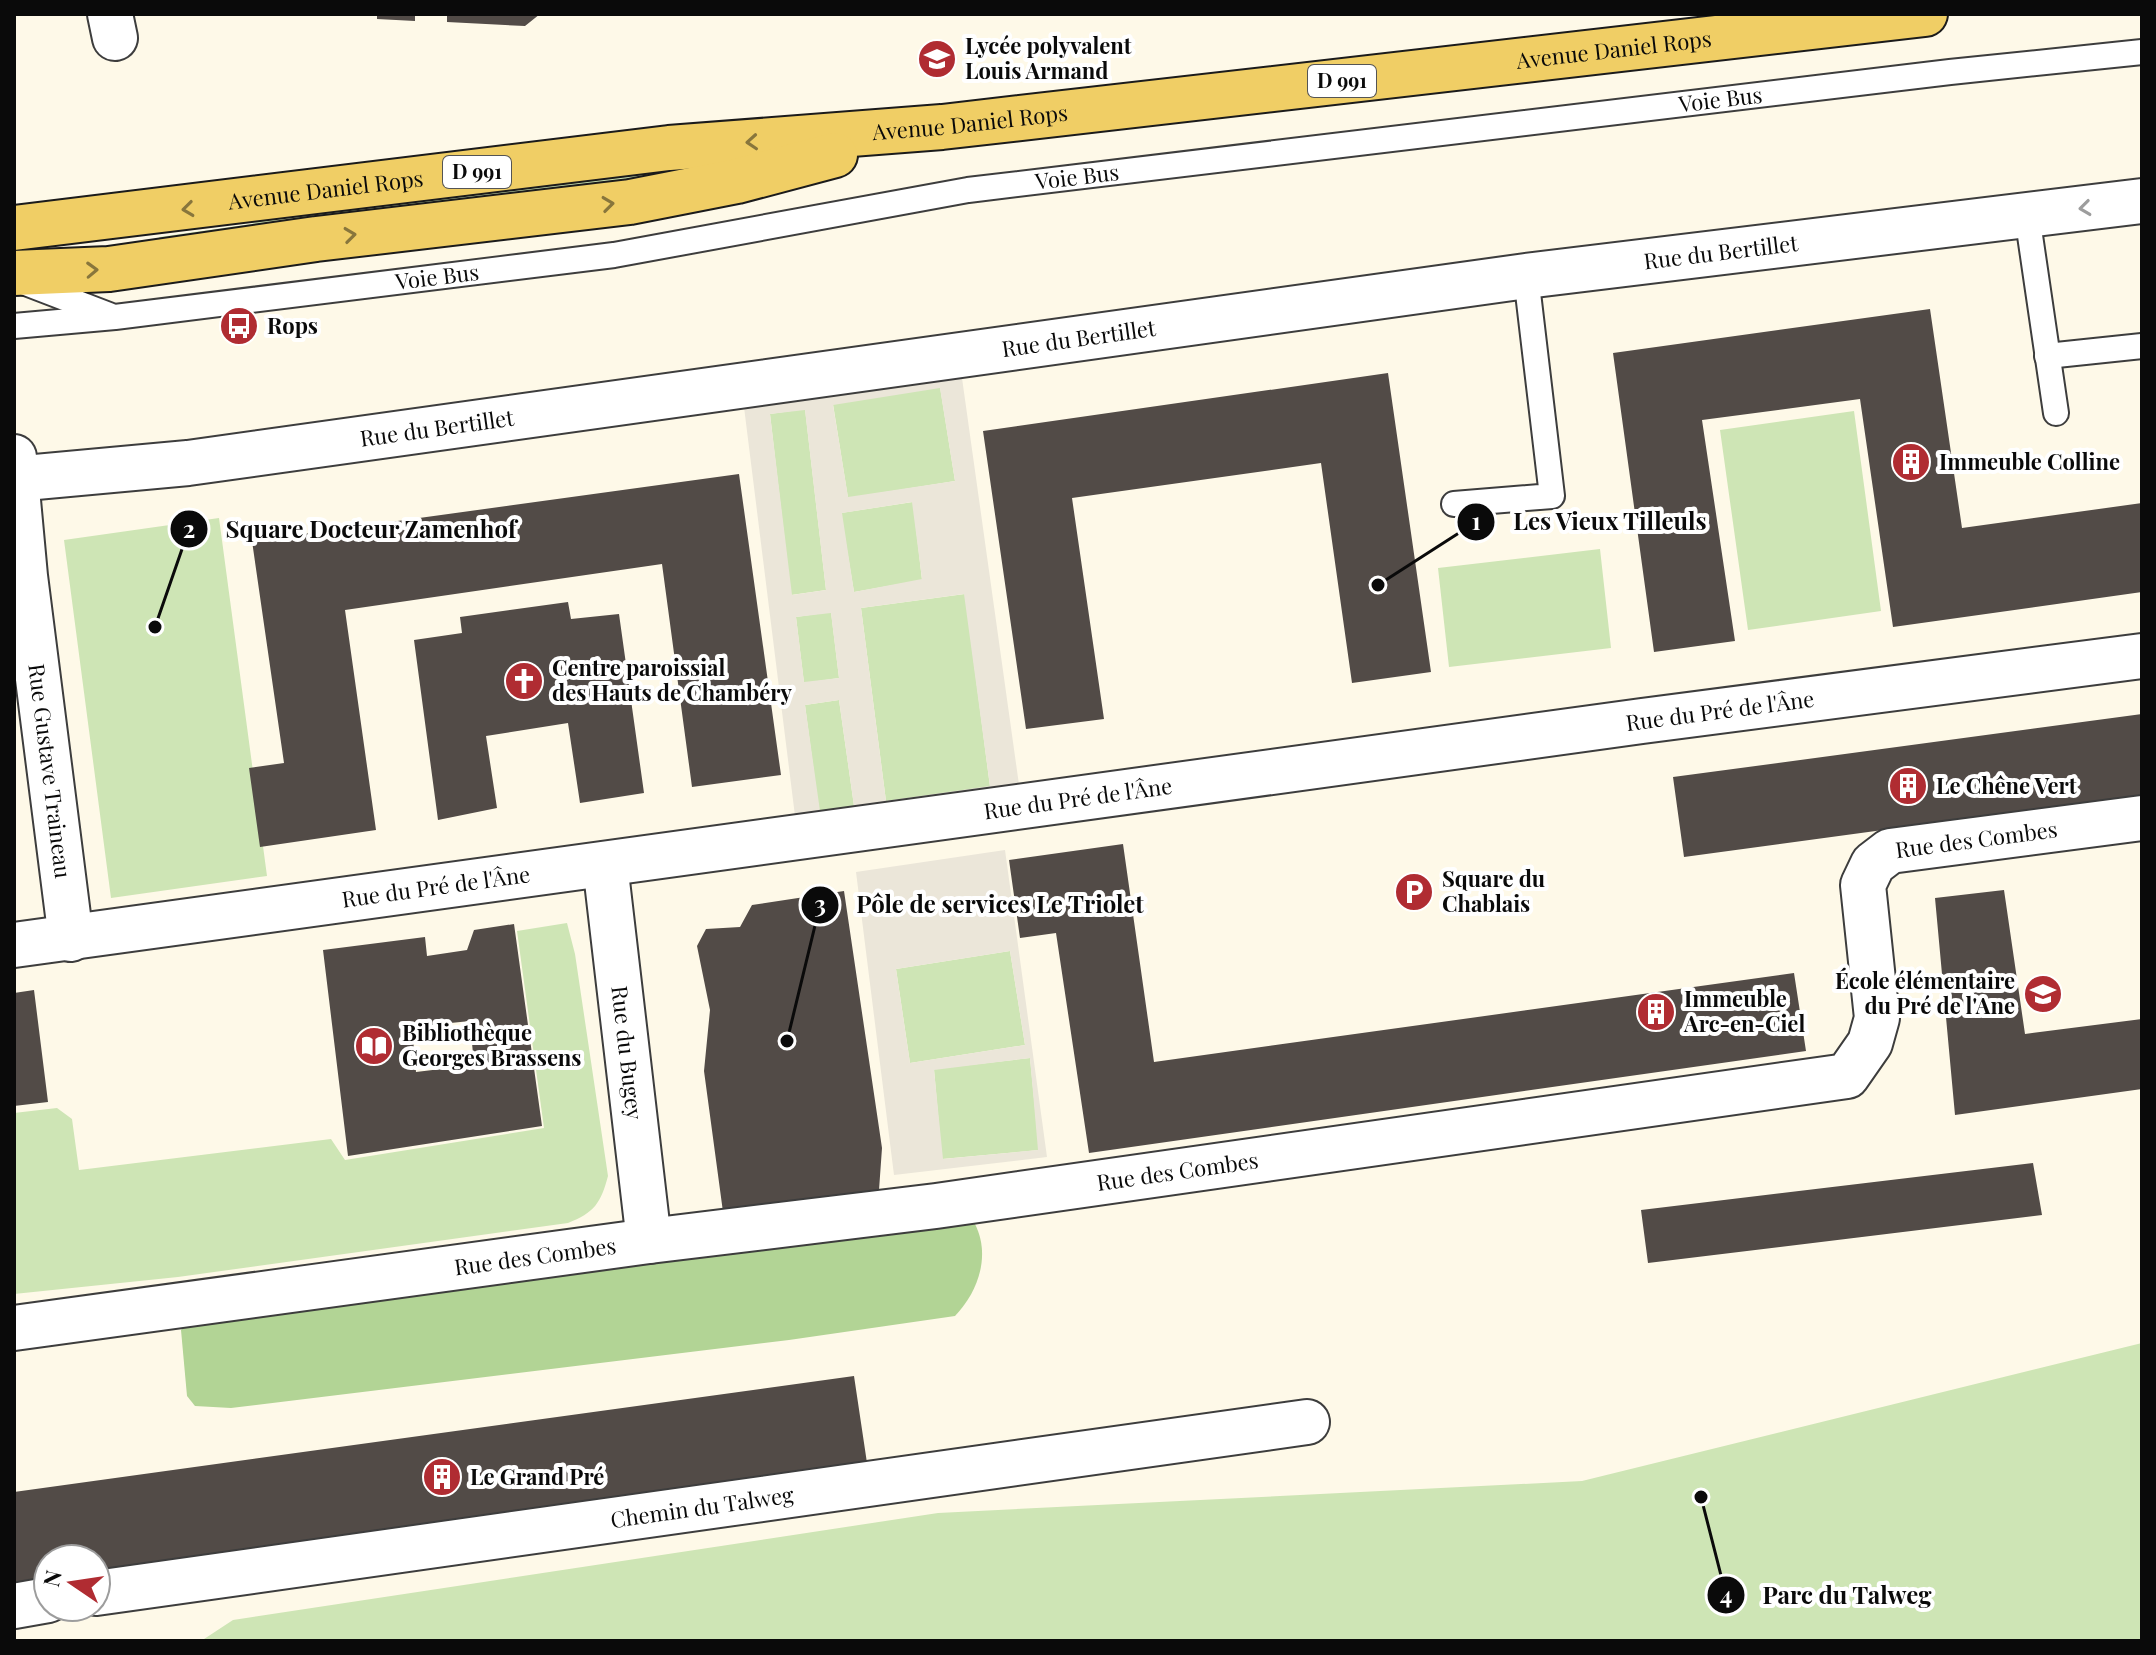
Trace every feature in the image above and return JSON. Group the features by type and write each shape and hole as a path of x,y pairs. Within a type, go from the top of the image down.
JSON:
{"main road":[{"name":"Avenue Daniel Rops","path":"14,228 669,148 942,127 1925,14"},
{"path":"14,276 109,269 316,239 630,202 737,181 942,127"}],"street":[{"name":"Rue du Bertillet","path":"15,471 188,463 1526,276 2142,201"},
{"name":"Rue Gustave Traineau","path":"15,471 71,939"},
{"name":"Rue du Pré de l'Âne","path":"14,945 2142,656"},
{"name":"Rue des Combes","path":"14,1328 649,1241 936,1206 1847,1076 1870,1043 1877,1018 1863,885 1873,864 1890,851 2142,818"},
{"name":"Rue du Bugey","path":"605,864 649,1241"},
{"name":"Chemin du Talweg","path":"112,1591 1307,1422"}],"lane":[{"name":"Voie Bus","path":"14,326 115,317 614,255 968,190 1950,72 2142,52"},
{"path":"2027,215 2056,413"},
{"path":"14,276 115,317"},
{"path":"1454,504 1552,496 1526,276"},
{"path":"2047,356 2142,346"}],"green space":[{"path":"781,159 158,246 159,237 251,224 318,201"},
{"path":"940,387 955,481 848,498 833,404"},
{"path":"805,409 826,590 791,595 770,414"},
{"path":"1854,411 1881,611 1748,630 1720,430"},
{"path":"913,502 922,580 854,592 841,513"},
{"path":"219,518 267,876 111,898 64,540"},
{"path":"1600,549 1611,648 1449,667 1438,568"},
{"path":"965,594 990,787 886,801 861,608"},
{"path":"831,612 839,678 804,683 796,617"},
{"path":"839,700 854,806 819,811 805,705"},
{"path":"567,923 575,954 608,1176 599,1200 590,1211 568,1223 178,1277 14,1294 14,1113 57,1108 72,1119 79,1170 331,1139 345,1160 544,1128 517,931"},
{"path":"1010,951 1025,1045 910,1063 896,969"},
{"path":"1030,1058 1039,1150 942,1159 934,1069"},
{"path":"975,1224 982,1248 980,1273 970,1296 955,1316 789,1340 231,1408 195,1406 187,1396 181,1330 189,1321"},
{"path":"2142,1343 2142,1641 201,1641 233,1620 938,1513 1582,1481"}],"shaded area":[{"path":"962,378 1020,792 796,824 744,407","holes":["940,388 955,481 848,497 833,405","805,410 826,590 792,595 770,414","912,502 922,579 854,592 842,513","964,594 990,786 886,801 861,608","831,613 839,678 804,682 796,617","839,700 854,806 820,811 805,705"]},
{"path":"1005,850 1047,1157 894,1175 856,872","holes":["1010,951 1025,1045 910,1063 896,969","1030,1058 1038,1150 943,1159 934,1070"]}],"building":[{"path":"377,14 415,14 415,21 377,19"},
{"path":"447,14 540,14 525,26 447,22"},
{"name":"Immeuble Colline","path":"1930,309 1962,528 2142,503 2142,592 1893,627 1860,399 1702,420 1735,641 1654,652 1613,353"},
{"path":"1388,373 1431,672 1352,683 1321,463 1072,498 1104,719 1026,729 983,431"},
{"path":"739,474 781,775 692,787 662,564 345,610 376,830 260,847 249,768 284,763 252,541"},
{"name":"Centre paroissial des Hauts de Chambéry","path":"568,602 571,619 619,614 644,793 580,803 568,723 486,736 497,808 438,820 414,640 462,633 460,617"},
{"name":"Le Chêne Vert","path":"2142,714 2142,795 1684,857 1673,777"},
{"name":"Immeuble Arc-en-Ciel","path":"1123,844 1154,1062 1794,973 1806,1051 1089,1153 1056,933 1020,938 1009,860"},
{"path":"2004,890 2025,1034 2142,1019 2142,1089 1955,1115 1935,898"},
{"path":"844,891 882,1148 879,1190 723,1212 704,1071 710,1010 697,946 706,929 740,927 752,905"},
{"name":"Bibliothèque Georges Brassens","path":"514,924 542,1126 348,1156 323,950 425,937 427,956 467,950 474,930","holes":["470,1021 474,1065 416,1072 412,1027"]},
{"path":"34,990 48,1102 14,1106 14,993"},
{"path":"2033,1163 2042,1215 1648,1263 1641,1210"},
{"name":"Le Grand Pré","path":"854,1376 867,1463 112,1570 112,1543 32,1543 32,1581 14,1584 14,1492"}],"place":[{"name":"Lycée polyvalent Louis Armand","path":"937,59"},
{"name":"Rops","path":"239,326"},
{"name":"Immeuble Colline","path":"1911,462"},
{"name":"Les Vieux Tilleuls","path":"1378,585"},
{"name":"Square Docteur Zamenhof","path":"155,627"},
{"name":"Centre paroissial des Hauts de Chambéry","path":"524,681"},
{"name":"Le Chêne Vert","path":"1908,786"},
{"name":"Square du Chablais","path":"1414,892"},
{"name":"École élémentaire du Pré de l'Ane","path":"2043,994"},
{"name":"Immeuble Arc-en-Ciel","path":"1656,1012"},
{"name":"Pôle de services Le Triolet","path":"787,1041"},
{"name":"Bibliothèque Georges Brassens","path":"374,1046"},
{"name":"Le Grand Pré","path":"442,1477"},
{"name":"Parc du Talweg","path":"1701,1497"}]}
